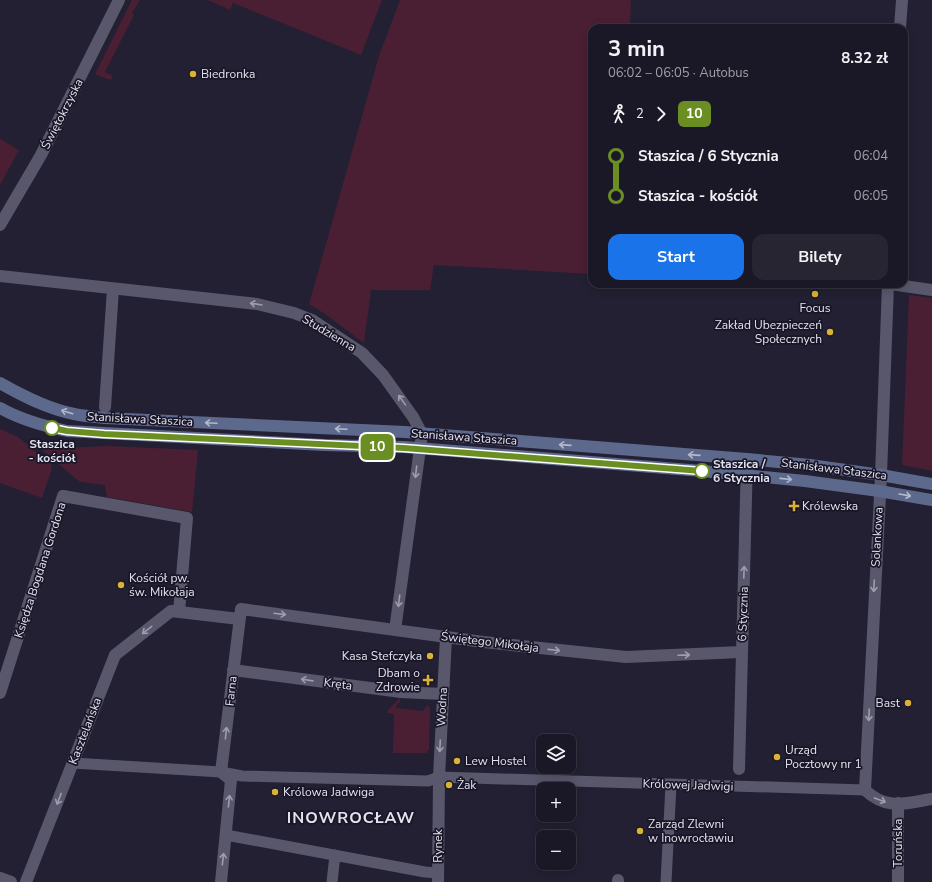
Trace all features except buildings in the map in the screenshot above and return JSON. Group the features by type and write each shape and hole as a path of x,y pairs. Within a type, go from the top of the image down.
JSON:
{"main road":[{"name":"Stanisława Staszica","path":"0,383 22,396 47,406 74,414 105,418 422,434 747,459 810,465 932,484"},
{"name":"Stanisława Staszica","path":"0,408 12,415 38,425 67,431 419,449 747,475 879,491 932,500"}],"street":[{"name":"Świętokrzyska","path":"0,225 41,155 119,0"},
{"path":"900,24 902,0"},
{"name":"Studzienna","path":"0,276 257,304 294,313 312,320 362,353 383,375 413,417 422,434"},
{"path":"908,287 932,290"},
{"name":"Solankowa","path":"865,790 889,288"},
{"path":"105,407 112,289"},
{"path":"395,630 422,434"},
{"name":"6 Stycznia","path":"739,769 747,459"},
{"name":"Księdza Bogdana Gordona","path":"0,693 62,496 187,518 179,612"},
{"name":"Kasztelańska","path":"26,882 115,655 171,611 179,612"},
{"name":"Świętego Mikołaja","path":"179,612 240,614 395,630 626,657 741,652"},
{"name":"Farna","path":"222,772 240,614"},
{"name":"Wodna","path":"439,777 446,637"},
{"name":"Kręta","path":"233,670 401,692 443,694"},
{"path":"73,763 222,772 242,776 397,780 428,780 439,777"},
{"path":"221,882 231,780 222,772"},
{"name":"Królowej Jadwigi","path":"439,777 865,790"},
{"name":"Rynek","path":"226,835 425,872 438,877 439,777"},
{"path":"666,882 671,785"},
{"path":"865,790 880,801 912,803 932,799"},
{"name":"Toruńska","path":"898,803 898,882"},
{"path":"332,882 335,855"},
{"path":"0,878 11,882"}],"shaded area":[{"path":"132,0 140,0 132,13 134,15 105,72 113,76 111,80 96,75 96,72"},
{"path":"208,0 382,0 361,55 233,3 230,10"},
{"path":"400,0 631,0 630,24 588,24 588,274 434,265 430,290 371,290 364,343 309,304 379,56"},
{"path":"0,139 19,150 0,185"},
{"path":"909,295 932,298 932,471 902,465"},
{"path":"0,429 18,437 51,464 52,469 42,498 0,483"},
{"path":"44,444 62,448 107,446 198,450 192,512 107,497 105,485 80,482 41,449"},
{"path":"400,698 400,702 396,708 423,711 427,705 430,707 429,749 426,753 393,753 394,714 387,713 388,710"}],"bus line":[{"name":"10","path":"52,428 67,431 104,434 404,448 702,471"}],"place":[{"name":"Biedronka","path":"193,74"},
{"name":"Focus","path":"815,294"},
{"name":"Zakład Ubezpieczeń Społecznych","path":"830,332"},
{"name":"Staszica - kościół","path":"52,428"},
{"name":"Staszica / 6 Stycznia","path":"702,471"},
{"name":"Królewska","path":"794,506"},
{"name":"Kościół pw. św. Mikołaja","path":"121,585"},
{"name":"Kasa Stefczyka","path":"430,656"},
{"name":"Dbam o Zdrowie","path":"428,680"},
{"name":"Bast","path":"908,703"},
{"name":"Urząd Pocztowy nr 1","path":"777,757"},
{"name":"Lew Hostel","path":"457,761"},
{"name":"Żak","path":"449,785"},
{"name":"Królowa Jadwiga","path":"275,792"},
{"name":"Zarząd Zlewni w Inowrocławiu","path":"640,831"}],"district":[{"name":"INOWROCŁAW","path":"351,817"}]}
